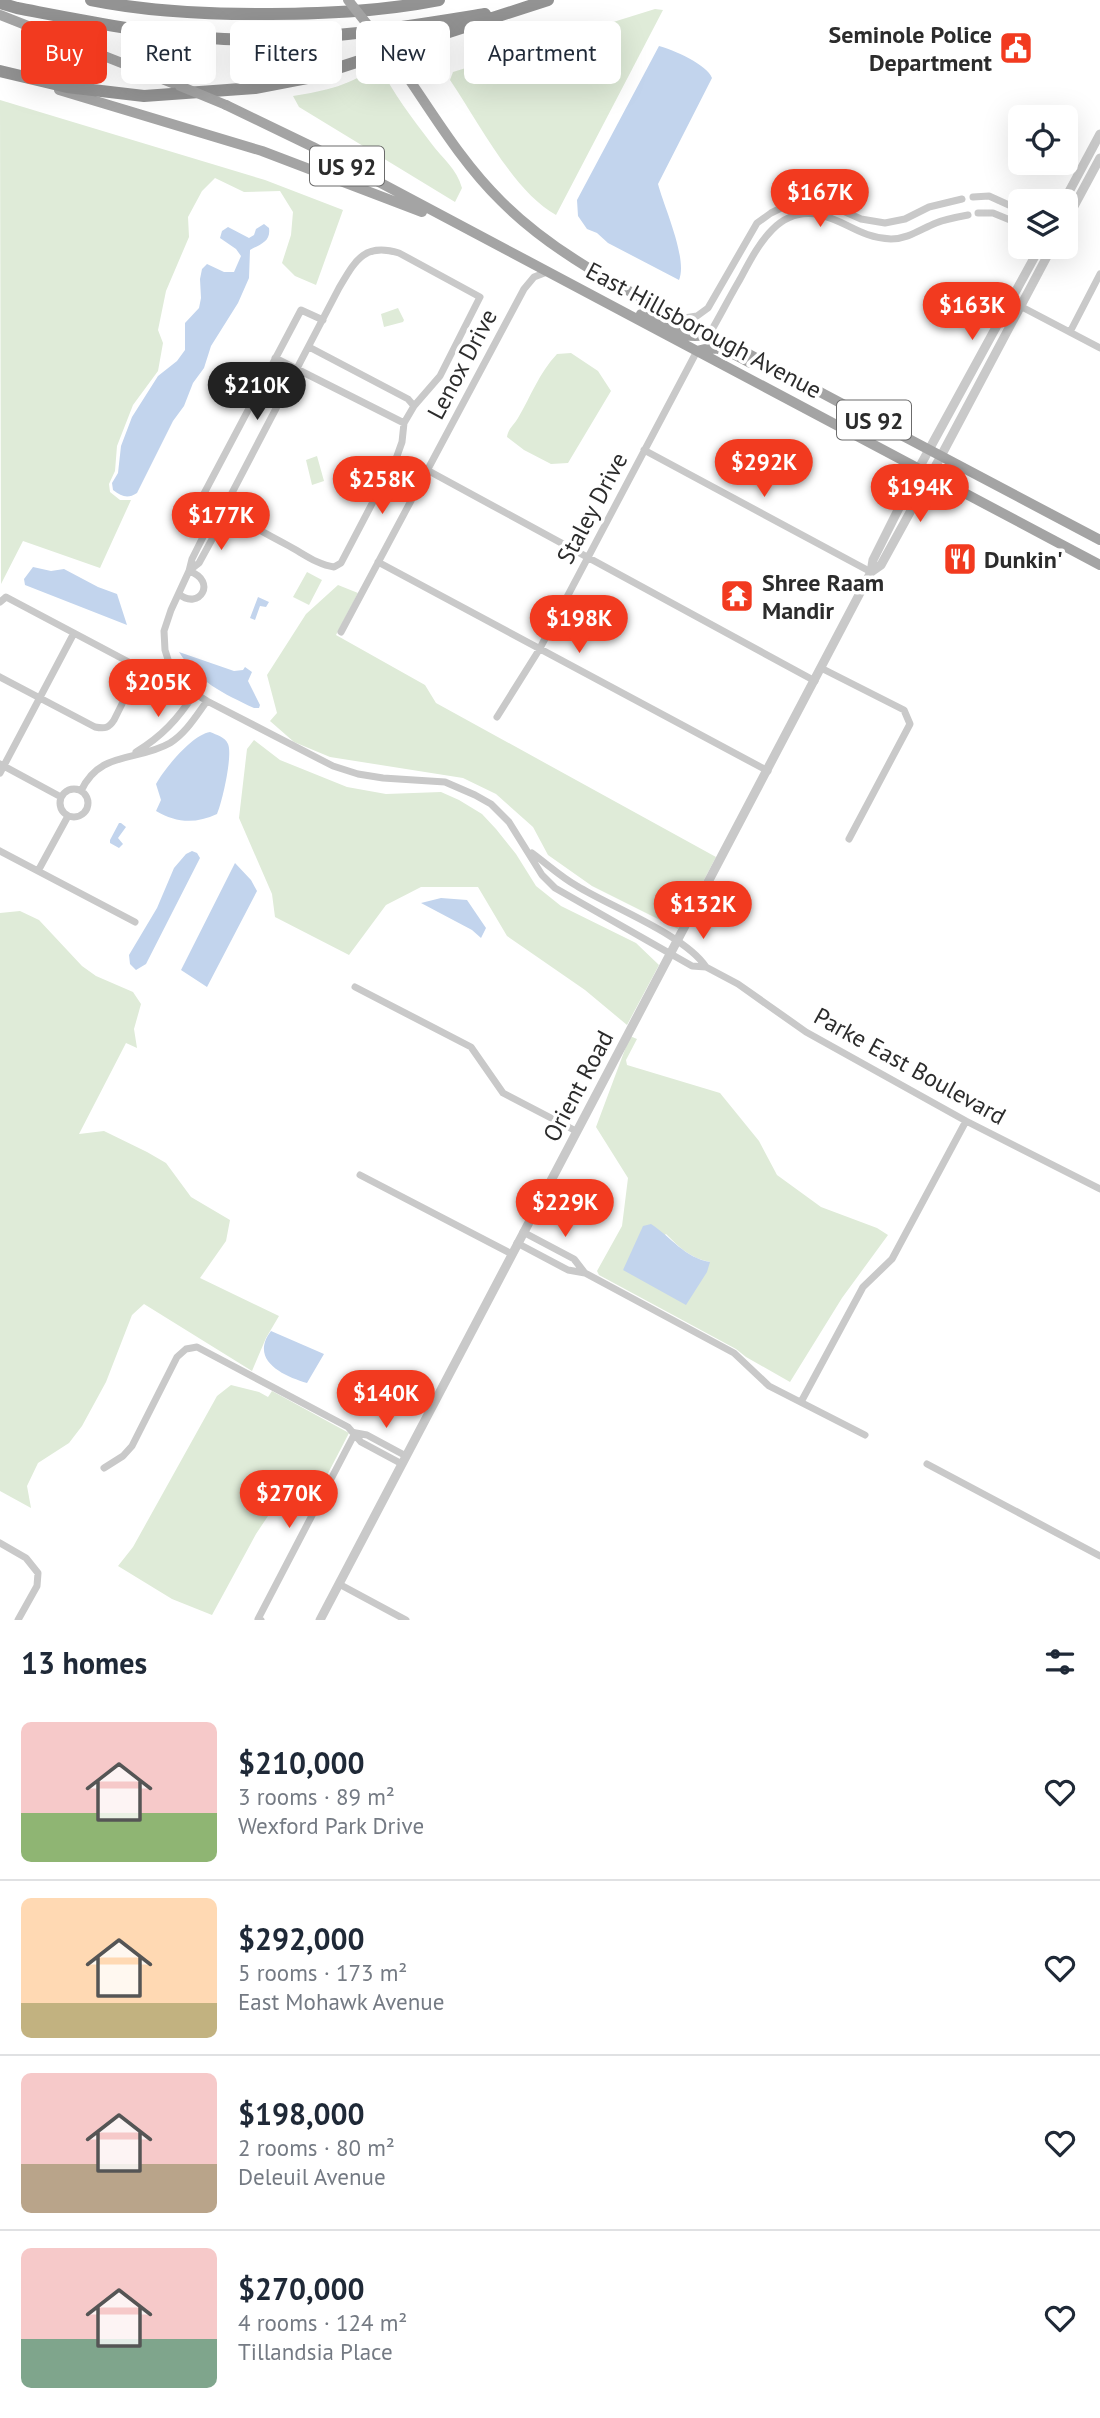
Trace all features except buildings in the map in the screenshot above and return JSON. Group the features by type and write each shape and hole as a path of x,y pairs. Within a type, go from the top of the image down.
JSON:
{"highway":[{"path":"91,0 114,5 208,14 300,14 396,9 439,0"},
{"path":"0,71 67,87 144,96 255,88 307,78 548,0"},
{"path":"0,3 148,33 226,39 358,34 523,7"}],"main road":[{"name":"US 92","path":"348,0 400,66 470,168 502,202 541,236 567,254 710,333 1100,540"},
{"name":"US 92","path":"0,15 226,105 548,272"},
{"path":"0,71 262,152 468,229"},
{"name":"East Hillsborough Avenue","path":"548,272 1100,565"},
{"path":"615,307 636,312 688,336 698,337 710,333"},
{"path":"698,351 709,347 718,348 767,371 794,378"}],"street":[{"path":"1070,189 1100,134"},
{"path":"1078,198 1100,158"},
{"path":"973,197 989,196 1008,205"},
{"path":"683,318 697,316 708,308 757,223 793,202 803,200 825,203 861,219 885,223 905,219 929,207 962,199"},
{"path":"978,213 993,212 1008,219"},
{"path":"710,333 762,241 775,226 792,216 818,214 866,234 894,239 909,236 939,222 968,215"},
{"path":"189,571 202,578 204,585 203,592 192,600 184,599 179,594 189,571 199,563 223,509 309,346 354,263 364,253 386,249 400,253 473,292 480,299 440,376 414,405 404,423 402,443 397,456 341,563 334,567 325,566 223,509 202,498"},
{"name":"Orient Road","path":"320,1620 815,681 871,572 873,560 919,468 1033,259"},
{"name":"Orient Road","path":"871,572 881,565 1045,259"},
{"name":"Lenox Drive","path":"341,632 524,289 534,277 548,272"},
{"path":"1070,332 1100,274"},
{"path":"1020,306 1100,348"},
{"path":"190,520 300,310 323,320"},
{"path":"309,346 408,399 414,405"},
{"name":"Staley Drive","path":"497,718 539,650 698,351"},
{"path":"275,358 404,423"},
{"path":"644,450 871,572"},
{"path":"427,470 815,681"},
{"path":"378,562 768,771"},
{"name":"Parke East Boulevard","path":"179,594 164,631 165,650 171,669 180,684 194,694 334,766 383,778 445,782 475,794 491,804 509,822 542,875 555,888 669,954 692,966 706,967 737,984 806,1032 966,1121 1100,1189"},
{"path":"0,677 103,729 110,727 140,668 3,599"},
{"path":"61,797 1,768 74,633"},
{"path":"821,668 904,710 910,724 849,839"},
{"path":"131,755 168,729 194,694"},
{"path":"80,791 85,780 99,766 159,748 179,736 207,701"},
{"path":"70,790 80,791 88,799 86,810 78,817 68,816 61,807 61,797 70,790"},
{"path":"37,871 68,816"},
{"name":"Parke East Boulevard","path":"528,850 574,885 698,954 706,967"},
{"path":"0,851 135,922"},
{"path":"355,987 471,1047 503,1093 576,1131"},
{"path":"801,1402 863,1287 892,1259 966,1121"},
{"path":"360,1175 512,1254"},
{"path":"523,1232 574,1259 584,1272"},
{"path":"517,1243 568,1270 584,1272 734,1353 769,1386 865,1435"},
{"path":"104,1468 123,1456 132,1446 177,1357 191,1347 203,1349 355,1433 367,1435 404,1460"},
{"path":"261,1620 258,1619 355,1433"},
{"path":"927,1464 1100,1556"},
{"path":"0,1543 26,1558 38,1573 37,1586 18,1620"},
{"path":"339,1584 406,1620"}],"green space":[{"path":"655,9 663,10 556,215 525,190 511,173 450,80 453,72 464,69 464,84 621,84 621,21 617,21"},
{"path":"356,79 356,84 389,84 457,175 462,188 455,202 299,107 293,96 338,86"},
{"path":"0,100 265,180 343,210 316,285 295,276 282,263 291,235 293,212 280,191 244,192 215,178 202,191 188,217 189,237 166,291 158,330 163,343 158,371 133,405 117,446 115,471 109,484 110,492 120,500 131,500 100,568 23,541 1,584"},
{"path":"398,308 403,322 384,327 381,314"},
{"path":"571,353 598,371 611,391 568,463 551,464 524,450 507,437 551,361 557,354"},
{"path":"317,456 324,481 312,485 306,460"},
{"path":"307,572 322,580 309,605 293,597"},
{"path":"338,585 358,593 336,635 425,685 436,703 716,857 678,929 592,886 548,855 533,827 496,794 463,778 330,757 294,742 270,721 277,713 267,675 306,614"},
{"path":"254,740 280,760 347,787 386,794 441,792 482,814 516,854 536,886 561,906 636,943 659,965 627,1025 585,990 507,936 478,887 421,887 386,905 349,955 275,917 272,894 239,818 247,749"},
{"path":"20,911 39,920 82,966 96,976 133,992 141,1004 134,1029 137,1048 126,1043 79,1134 104,1131 147,1152 166,1163 191,1197 230,1220 226,1241 200,1278 279,1316 252,1371 144,1304 132,1315 106,1382 82,1426 69,1443 38,1463 27,1486 31,1508 0,1491 0,913"},
{"path":"630,1036 637,1039 626,1060 627,1065 720,1093 759,1141 777,1175 821,1207 877,1228 888,1235 842,1298 790,1382 736,1349 599,1275 597,1271 622,1226 628,1178 596,1127","holes":["666,1234 691,1255 710,1262 623,1270"]},
{"path":"231,1385 268,1397 272,1391 349,1433 324,1481 311,1474 290,1478 275,1509 256,1534 212,1615 172,1599 118,1566 133,1547 217,1396"}],"water":[{"path":"659,46 697,63 712,78 658,184 678,246 681,271 679,280 608,243 597,233 587,229 578,216 577,200"},
{"path":"264,224 269,228 268,236 264,242 250,250 249,278 238,303 211,346 204,368 193,383 184,406 173,421 137,493 128,497 119,494 113,490 112,483 118,473 121,446 132,417 158,376 177,361 185,350 185,323 199,308 202,269 207,264 224,272 234,272 241,256 220,238 222,231 228,227 249,238"},
{"path":"33,567 51,571 64,569 117,594 127,625 25,585 24,579"},
{"path":"258,597 269,602 266,607 260,606 255,620 250,618"},
{"path":"179,652 234,671 243,670 245,667 252,672 248,681 259,708 243,703 212,686 194,671"},
{"path":"210,732 225,740 229,750 226,779 217,814 186,821 156,811 161,800 156,784 160,777 187,746"},
{"path":"119,823 126,827 118,838 123,844 119,848 110,843 110,840"},
{"path":"192,851 200,858 146,964 136,970 130,964 129,955 157,908 174,868"},
{"path":"235,863 257,891 207,987 181,970"},
{"path":"441,898 467,900 486,928 481,938 472,930 421,903"},
{"path":"651,1224 686,1252 710,1262 707,1272 686,1305 623,1270 643,1226"},
{"path":"271,1331 324,1354 307,1383 279,1371 266,1358 265,1341"}],"place":[{"name":"Seminole Police Department","path":"1016,48"},
{"name":"Dunkin'","path":"960,559"},
{"name":"Shree Raam Mandir","path":"737,596"}]}
